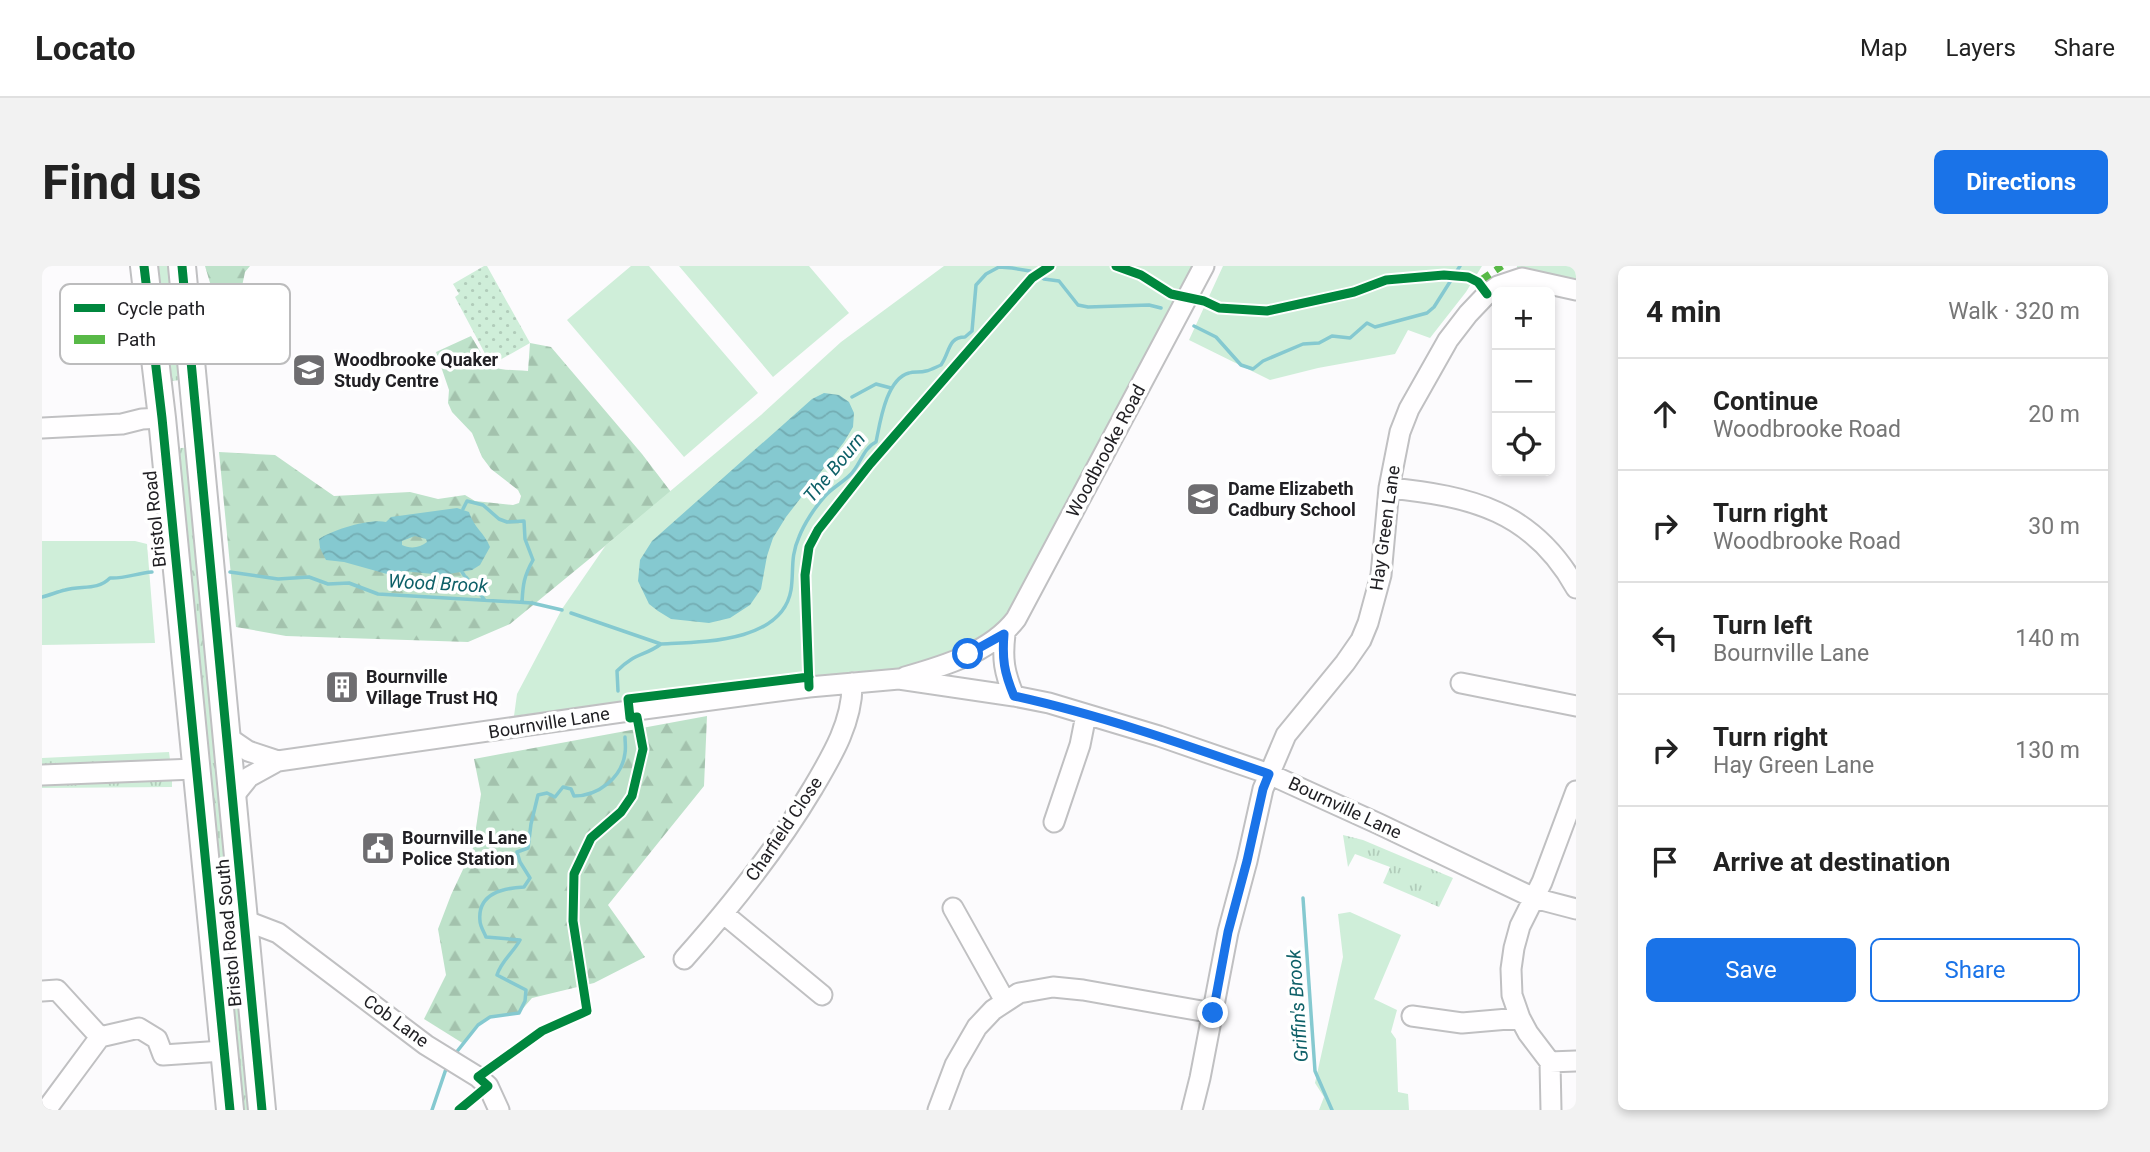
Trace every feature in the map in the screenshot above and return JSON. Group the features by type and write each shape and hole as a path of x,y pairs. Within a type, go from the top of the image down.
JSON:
{"highway":[{"name":"Bristol Road","path":"144,266 146,284"},
{"path":"182,266 184,284"},
{"name":"Bristol Road","path":"155,364 195,769"},
{"path":"191,364 227,744"},
{"path":"162,420 196,416"},
{"path":"162,420 196,416"},
{"name":"Bristol Road South","path":"227,744 262,1110"},
{"name":"Bristol Road South","path":"195,769 230,1110"},
{"path":"226,909 245,934 230,951 212,925 226,909"},
{"path":"217,974 231,965 245,934"}],"street":[{"name":"Woodbrooke Road","path":"899,679 943,667 1004,634 1016,619 1204,266"},
{"path":"1508,274 1576,290"},
{"name":"Hay Green Lane","path":"1192,1110 1228,932 1263,789 1286,735 1345,663 1361,640 1368,623 1381,575 1389,488 1400,432 1409,409 1448,340 1468,314 1508,274"},
{"path":"42,428 122,424 142,419 162,420"},
{"path":"1389,488 1436,493 1484,505 1503,514 1545,547 1562,566 1576,588"},
{"path":"1004,634 1002,656 1006,677 1014,696"},
{"name":"Bournville Lane","path":"232,798 249,777 278,761 629,710 899,679 1049,703 1158,736 1269,774 1368,818 1534,898 1576,909"},
{"name":"Charfield Close","path":"684,959 762,866 795,818 835,751 846,720 852,683"},
{"path":"1461,683 1576,706"},
{"path":"1054,822 1080,745 1086,715"},
{"name":"Bournville Lane","path":"227,744 278,761"},
{"path":"42,775 195,769"},
{"path":"1551,1110 1550,1062 1520,1018 1513,995 1511,969 1520,926 1542,881 1576,791"},
{"path":"953,908 1004,1002"},
{"path":"724,914 822,995"},
{"name":"Cob Lane","path":"245,934 284,937 426,1045 488,1086 499,1110"},
{"path":"938,1110 956,1065 976,1027 1004,1002 1019,993 1053,987 1083,990 1213,1013"},
{"path":"42,990 57,990 100,1037"},
{"path":"1412,1016 1462,1023 1520,1018"},
{"path":"46,1110 100,1037 139,1028 156,1039 163,1055 223,1051"},
{"path":"1550,1062 1576,1061"}],"green space":[{"path":"151,266 174,266 176,284 153,284"},
{"path":"205,266 250,266 245,272 242,284 210,284"},
{"path":"487,266 530,343 491,365 455,297 459,294 453,284"},
{"path":"631,266 649,266 758,393 684,457 567,320"},
{"path":"679,266 809,266 849,313 773,377"},
{"path":"944,266 1195,266 1035,567 999,628 932,673 859,671 514,716 517,694 562,609 606,545 761,415 841,342"},
{"path":"1223,266 1482,266 1466,292 1430,338 1408,330 1395,354 1270,380 1189,340"},
{"path":"1517,266 1576,266 1576,284 1517,272"},
{"path":"471,336 492,366 504,369 528,371 530,343 551,347 671,492 510,624 468,642 286,636 236,627 219,452 275,455 334,496 410,492 438,499 465,495 475,501 513,505 519,503 521,496 518,490 491,469 482,457 472,433 452,412 448,403 449,390 436,352"},
{"path":"164,364 184,364 186,379 166,382"},
{"path":"194,447 233,897 225,903 216,896 169,449"},
{"path":"42,541 135,541 147,544 155,643 42,645"},
{"path":"707,716 704,786 608,905 645,957 594,983 532,998 519,1013 493,1017 482,1023 464,1044 424,1019 446,975 438,929 473,848 481,794 474,759"},
{"path":"169,752 171,767 42,770 42,758"},
{"path":"172,776 172,787 42,788 42,779"},
{"path":"1343,835 1363,840 1453,878 1439,907 1383,883 1390,867 1355,854 1348,867"},
{"path":"1350,912 1401,935 1374,999 1397,1010 1391,1032 1396,1039 1398,1092 1408,1094 1409,1110 1319,1110 1324,1097 1315,1083 1343,957 1338,914"},
{"path":"237,973 258,1110 237,1110 229,974"}],"water":[{"path":"824,393 839,395 849,402 854,413 853,427 773,538 761,589 750,605 730,618 709,623 671,619 649,604 638,581 640,560 652,541 812,399"},
{"path":"457,508 469,512 490,547 480,565 472,570 443,575 403,571 387,574 326,560 319,539 351,526 386,522 391,517","holes":["415,536 426,539 427,542 418,547 402,545 402,541"]}],"waterway":[{"name":"The Bourn","path":"1194,326 1216,337 1241,365 1253,369 1263,361 1303,344 1319,343 1332,336 1350,338 1367,323 1375,327 1427,313 1434,307 1460,266"},
{"name":"The Bourn","path":"618,691 617,671 629,661 661,644 738,636 773,621 784,607 791,590 794,551 807,521 817,505 850,475 868,448 876,442 885,403 901,377 941,365 952,342 972,331 976,285 986,274 999,267 1030,271 1044,279 1059,281 1078,305 1088,307 1149,305 1161,308"},
{"path":"852,397 876,384 891,388"},
{"path":"463,509 467,501 483,505 499,519 507,522 524,521 525,539 533,560 524,580 522,602"},
{"name":"Wood Brook","path":"42,597 100,585 110,578 152,572"},
{"name":"Wood Brook","path":"230,572 278,579 309,577 328,584 349,583 378,594 532,603 562,610"},
{"path":"466,577 484,599"},
{"name":"Wood Brook","path":"571,613 661,644"},
{"path":"455,1054 478,1025 490,1017 519,1013 525,1001 526,990 497,975 501,965 520,940 486,937 480,923 480,912 487,898 500,891 524,887 530,878 517,852 528,848 538,795 547,793 555,797 563,787 571,789 574,796 600,789 614,778 623,762 625,737"},
{"name":"Griffin's Brook","path":"1303,898 1315,1071 1332,1110"},
{"path":"432,1110 447,1066"}],"marked path":[{"path":"1478,282 1502,266"}],"cycle path":[{"path":"144,266 146,284"},
{"path":"182,266 184,284"},
{"path":"809,687 805,575 809,547 818,530 870,464 1032,278 1050,266"},
{"path":"1116,266 1141,275 1171,294 1204,301 1219,308 1267,311 1354,292 1386,280 1444,275 1468,277 1478,282 1487,294"},
{"path":"156,364 230,1110"},
{"path":"191,364 262,1110"},
{"path":"459,1110 488,1086 478,1077 542,1031 587,1011 573,921 574,874 591,838 621,812 632,796 643,749 637,717 630,718 628,699 809,677"}],"place":[{"name":"Woodbrooke Quaker Study Centre","path":"309,370"},
{"name":"Dame Elizabeth Cadbury School","path":"1203,499"},
{"name":"Bournville Village Trust HQ","path":"342,687"},
{"name":"Bournville Lane Police Station","path":"378,848"}],"route":[{"path":"968,654 1004,634 1002,656 1006,677 1014,696 1049,703 1158,736 1269,774 1228,932 1213,1013"}]}
